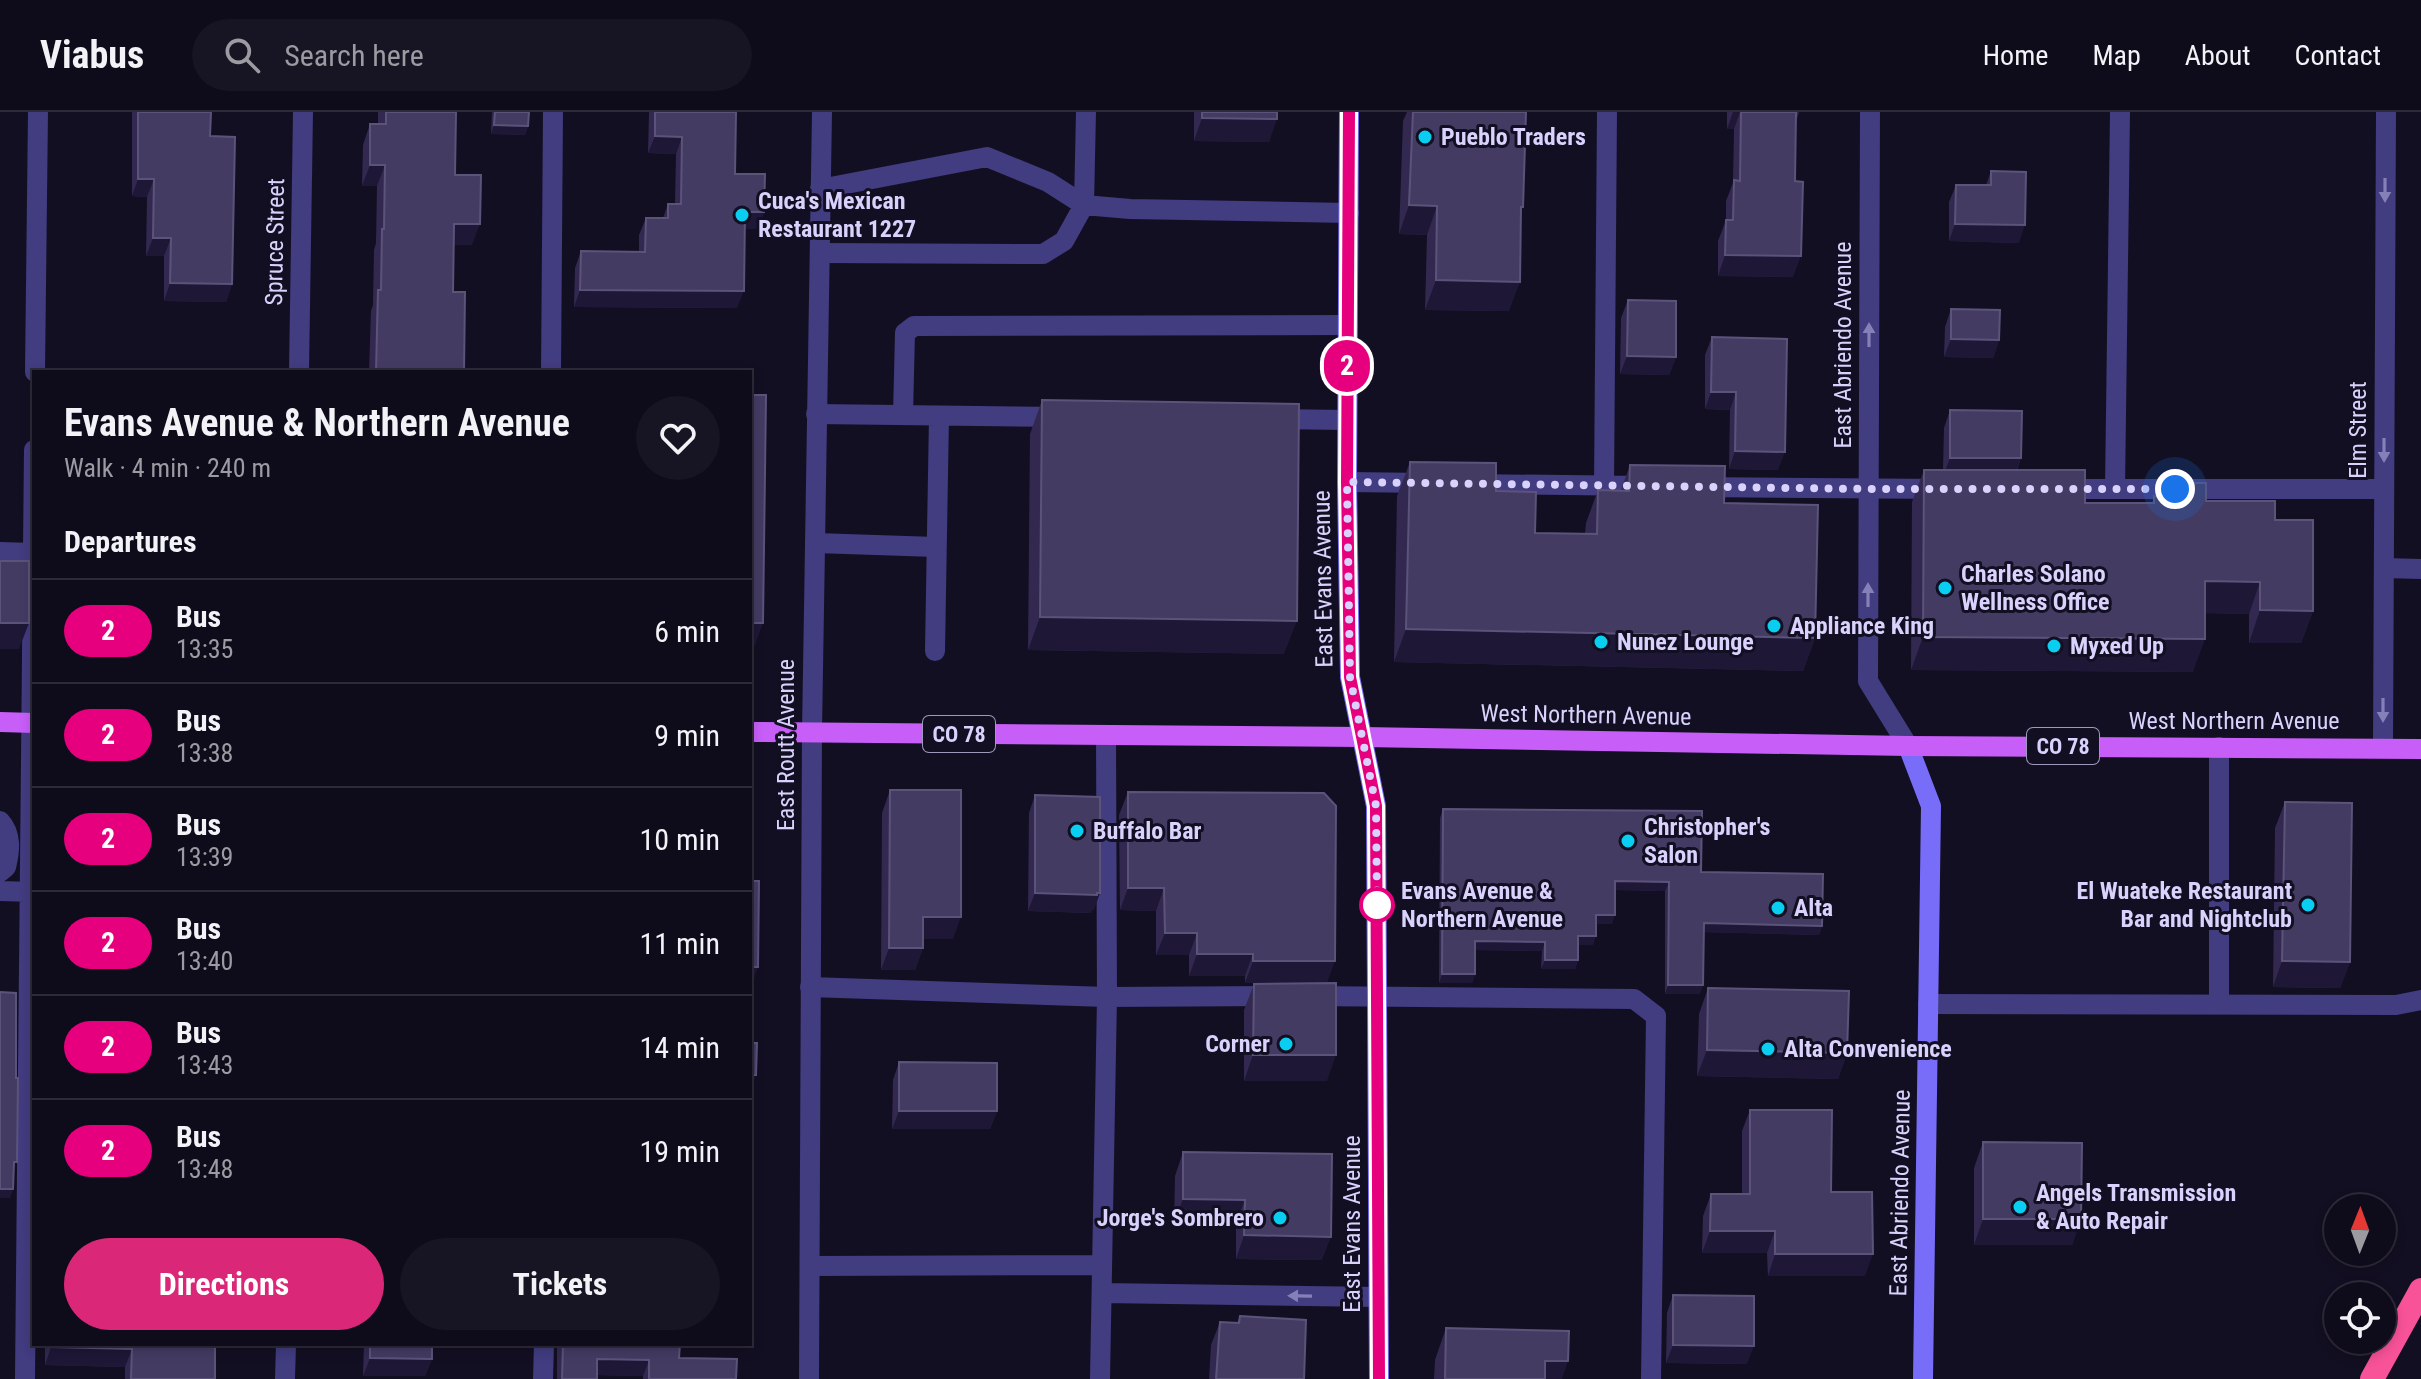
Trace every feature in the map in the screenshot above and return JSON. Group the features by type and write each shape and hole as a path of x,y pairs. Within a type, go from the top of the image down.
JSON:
{"highway":[{"path":"2372,1379 2421,1290"}],"main road":[{"path":"0,722 32,723"},
{"name":"West Northern Avenue","path":"752,732 2421,749"}],"street":[{"path":"35,370 38,112"},
{"name":"Spruce Street","path":"299,370 303,112"},
{"path":"551,370 553,112"},
{"name":"East Routt Avenue","path":"809,1379 812,732 822,112"},
{"path":"820,253 1043,254 1064,241 1084,205 1086,112"},
{"name":"East Evans Avenue","path":"1349,112 1347,482 1350,677 1376,806 1379,1379"},
{"path":"1604,486 1607,112"},
{"name":"East Abriendo Avenue","path":"1870,112 1868,681 1908,746 1931,806 1923,1379"},
{"path":"2115,489 2120,112"},
{"name":"Elm Street","path":"2383,748 2386,112"},
{"path":"820,189 987,157 1048,182 1084,205 1130,209 1349,213"},
{"path":"903,415 905,333 914,326 1348,325"},
{"path":"816,414 1080,417"},
{"path":"935,651 939,416"},
{"path":"1253,419 1347,420"},
{"path":"1347,482 1961,489"},
{"path":"2038,489 2384,489"},
{"path":"815,543 936,547"},
{"path":"0,552 32,553"},
{"path":"2384,568 2421,569"},
{"path":"1100,1379 1107,997 1106,736"},
{"path":"2219,747 2219,1004"},
{"path":"0,821 9,840 6,867 0,872"},
{"path":"0,891 32,892 25,1379"},
{"path":"810,987 1107,997 1634,999 1656,1016 1651,1379"},
{"path":"1928,1004 2396,1005 2421,1000"},
{"path":"810,1266 1102,1265"},
{"path":"1102,1293 1378,1297"},
{"path":"285,1379 286,1346"},
{"path":"543,1379 544,1346"}],"building":[{"path":"138,112 211,112 210,136 235,137 232,284 170,283 171,238 153,238 154,179 138,179"},
{"path":"386,112 456,112 455,175 481,175 480,224 454,224 453,292 465,292 464,370 376,370 385,165 370,165 370,124 386,124"},
{"path":"495,112 529,112 528,126 494,125"},
{"path":"655,112 736,112 735,174 765,174 764,212 745,212 744,291 580,290 581,251 645,252 646,218 668,218 668,204 681,204 682,137 655,136"},
{"path":"1202,112 1277,112 1277,119 1202,118"},
{"path":"1413,112 1526,112 1520,282 1436,280 1437,206 1409,205"},
{"path":"1741,112 1796,112 1795,181 1803,182 1801,256 1725,255 1726,220 1733,220 1734,180 1740,181"},
{"path":"1991,171 2026,172 2025,225 1955,224 1956,185 1991,185"},
{"path":"1628,300 1676,301 1676,357 1627,356"},
{"path":"1951,309 2000,310 1999,340 1951,339"},
{"path":"1712,337 1787,339 1785,452 1735,451 1736,392 1711,392"},
{"path":"752,395 766,395 763,623 752,623"},
{"path":"1042,400 1299,404 1297,621 1040,617"},
{"path":"1950,410 2022,411 2021,458 1950,458"},
{"path":"1410,462 1496,463 1496,491 1536,492 1535,533 1597,534 1598,490 1629,491 1630,465 1725,466 1724,503 1818,505 1815,638 1406,629"},
{"path":"1924,470 2085,470 2085,503 2154,503 2154,496 2173,497 2173,483 2206,483 2206,501 2275,501 2275,520 2313,520 2313,611 2260,610 2260,582 2205,581 2205,639 1923,637"},
{"path":"0,561 29,561 29,623 0,623"},
{"path":"890,790 961,790 961,917 923,917 923,948 889,948"},
{"path":"1128,792 1324,793 1336,806 1335,961 1253,961 1253,954 1197,954 1197,933 1165,933 1164,888 1128,888"},
{"path":"1035,795 1100,797 1100,893 1097,895 1035,893"},
{"path":"2285,802 2352,803 2350,962 2282,961"},
{"path":"1443,809 1702,811 1701,872 1823,874 1822,926 1704,923 1703,985 1668,985 1669,882 1615,881 1615,915 1596,915 1596,936 1578,936 1578,960 1545,960 1545,942 1475,941 1475,974 1442,974"},
{"path":"752,881 759,881 758,967 752,967"},
{"path":"1336,983 1336,1055 1253,1055 1254,984"},
{"path":"1708,988 1849,991 1847,1053 1707,1050"},
{"path":"0,992 16,993 17,1162 14,1162 13,1189 0,1189"},
{"path":"752,1043 757,1043 756,1075 752,1075"},
{"path":"899,1062 997,1063 997,1111 899,1111"},
{"path":"1750,1110 1832,1110 1831,1192 1872,1192 1873,1254 1775,1254 1775,1231 1710,1231 1711,1194 1750,1194"},
{"path":"1983,1142 2082,1143 2081,1219 1983,1219"},
{"path":"1183,1152 1332,1154 1331,1237 1244,1235 1245,1200 1183,1199"},
{"path":"1673,1295 1754,1296 1754,1346 1673,1345"},
{"path":"1240,1316 1306,1320 1304,1379 1216,1379 1220,1322 1239,1323"},
{"path":"1446,1328 1569,1331 1568,1361 1545,1361 1545,1379 1445,1379"},
{"path":"215,1346 215,1379 131,1379 132,1349 51,1347"},
{"path":"370,1346 432,1346 432,1359 370,1358"},
{"path":"563,1346 680,1346 679,1358 737,1359 736,1379 649,1379 649,1360 597,1359 597,1379 562,1379"}],"bus line":[{"name":"2","path":"1349,112 1347,482 1350,677 1376,806 1379,1379"}],"place":[{"name":"Pueblo Traders","path":"1425,137"},
{"name":"Cuca's Mexican Restaurant 1227","path":"742,215"},
{"name":"Charles Solano Wellness Office","path":"1945,588"},
{"name":"Appliance King","path":"1774,626"},
{"name":"Nunez Lounge","path":"1601,642"},
{"name":"Myxed Up","path":"2054,646"},
{"name":"Buffalo Bar","path":"1077,831"},
{"name":"Christopher's Salon","path":"1628,841"},
{"name":"Evans Avenue & Northern Avenue","path":"1377,905"},
{"name":"El Wuateke Restaurant Bar and Nightclub","path":"2308,905"},
{"name":"Alta","path":"1778,908"},
{"name":"Corner","path":"1286,1044"},
{"name":"Alta Convenience","path":"1768,1049"},
{"name":"Angels Transmission & Auto Repair","path":"2020,1207"},
{"name":"Jorge's Sombrero","path":"1280,1218"}],"route":[{"path":"1377,905 1376,806 1350,677 1347,482 1869,489 2175,489"}]}
